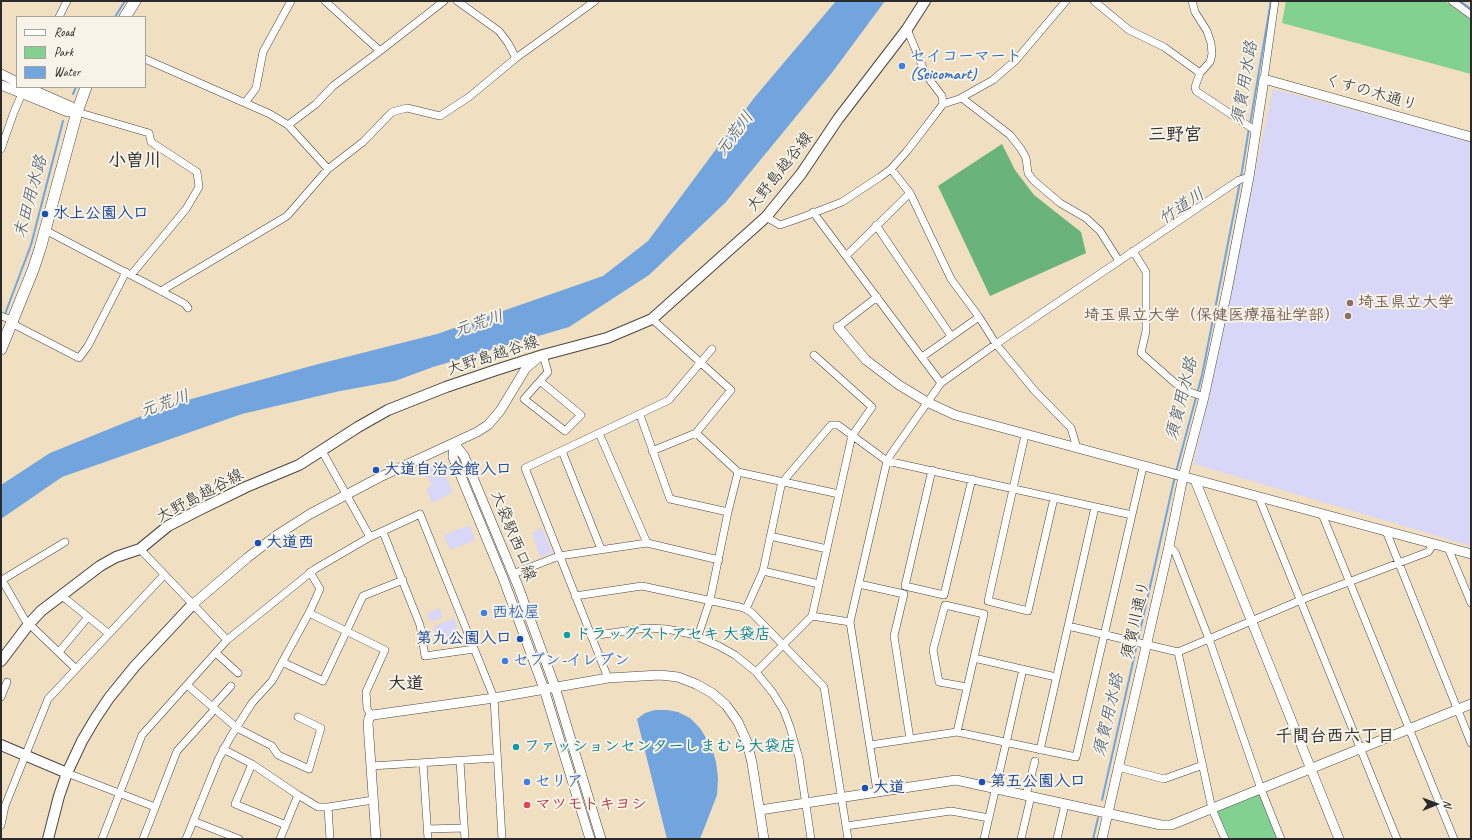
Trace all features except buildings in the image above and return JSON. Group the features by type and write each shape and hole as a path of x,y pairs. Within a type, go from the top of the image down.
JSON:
{"main road":[{"path":"126,16 135,1"},
{"name":"大野島越谷線","path":"1,661 29,624 41,611 100,566 116,556 140,549 168,526 246,487 300,466 358,427 388,410 446,387 543,355 607,338 652,319 766,216 801,174 838,119 907,29 925,1"},
{"path":"1,349 7,319 33,270 77,112 86,88"},
{"path":"48,839 59,796 67,773 82,741 109,698 192,605"},
{"path":"1,745 67,773"}],"street":[{"path":"60,16 67,1"},
{"path":"246,103 256,88 263,52 291,1"},
{"path":"325,1 380,51"},
{"path":"288,125 316,104 333,86 444,1"},
{"path":"457,1 499,31 508,43 516,58"},
{"path":"161,291 287,216 328,169 363,142 392,112 407,108 440,116 469,97 516,58 594,1"},
{"path":"766,216 780,225 804,217 813,212 842,202 880,177 891,169 908,151 943,104 962,98 993,80 1016,60 1066,1"},
{"path":"1094,1 1129,30 1164,47 1200,72"},
{"path":"1192,1 1195,12 1207,31 1211,43 1212,54 1210,62 1200,72 1195,87 1196,91 1256,131"},
{"path":"1264,79 1275,1"},
{"path":"1452,1 1471,15"},
{"path":"907,29 926,76 942,96 943,104"},
{"path":"146,59 270,114 288,125 328,169"},
{"path":"1,74 16,82"},
{"name":"須賀川通り","path":"1102,839 1169,546 1183,477 1204,397 1249,177 1264,79"},
{"name":"くすの木通り","path":"1264,79 1471,137"},
{"path":"1,85 16,88"},
{"path":"1,150 14,112 24,89 70,106 77,112 149,133 151,142 198,172 199,186 186,209 129,274 80,358 7,319"},
{"path":"962,98 1010,135 1026,158 1028,173 1033,180 1060,203 1086,218 1100,231 1119,261"},
{"path":"891,169 910,193 951,279 979,317 996,344 1034,390 1071,428 1077,448"},
{"path":"877,791 850,622 887,460 941,382 1239,180 1249,177"},
{"path":"846,256 910,193"},
{"path":"813,212 941,382"},
{"path":"876,225 951,336"},
{"path":"45,230 161,291 184,304 188,308"},
{"path":"1133,251 1146,272 1146,331 1141,354 1175,383 1190,392 1204,397"},
{"path":"877,297 838,327 866,360 899,385 927,402 955,415 1471,554"},
{"path":"922,357 979,317"},
{"path":"652,319 731,390 696,434 652,451"},
{"path":"608,678 525,468 669,400 712,349"},
{"path":"192,605 247,558 310,514 387,473 454,443 488,425 500,412 526,368 530,363 543,355 548,372 540,381 524,399 565,431 581,414 540,381"},
{"path":"756,672 812,616 853,436 872,407 814,355"},
{"path":"640,415 670,499 728,512"},
{"path":"746,609 763,572 782,482 831,425 838,424 887,460 972,480 1132,514"},
{"path":"600,433 647,543"},
{"path":"696,434 738,472 839,494"},
{"path":"1025,435 988,601 1028,610 1054,498"},
{"name":"大袋駅西口線","path":"454,443 464,456 513,574 555,688 601,839"},
{"name":"大袋駅西口線","path":"454,443 453,457 503,578 544,689 590,839"},
{"path":"322,451 370,538"},
{"path":"562,451 601,549"},
{"path":"870,745 957,732 1076,757 1144,466"},
{"path":"932,470 905,586 944,595 972,480"},
{"path":"698,636 710,600 728,512 738,472"},
{"path":"1195,480 1339,839"},
{"path":"1259,498 1397,839"},
{"path":"1040,750 1095,507"},
{"path":"102,839 142,735 227,640 310,572 370,538 420,514 494,698 502,839"},
{"path":"1322,514 1454,839"},
{"path":"1386,531 1471,743"},
{"path":"383,532 420,625 424,656 474,649"},
{"path":"770,536 827,549"},
{"path":"66,542 2,580 25,620 76,669"},
{"path":"513,574 559,556 647,543 719,560"},
{"path":"1068,626 1178,652 1301,600 1428,552 1434,544"},
{"path":"1169,546 1175,552 1209,639 1261,789 1281,839"},
{"path":"1448,548 1471,603"},
{"path":"140,549 227,640"},
{"path":"186,839 224,749 252,703 272,681 309,613 320,589 310,572"},
{"path":"763,572 819,584"},
{"path":"1,826 5,806 48,699 108,633 164,575"},
{"path":"282,662 323,681 363,596 403,580"},
{"path":"859,584 904,594 894,636 910,739"},
{"path":"575,596 642,586 746,609 784,645 824,687 848,839"},
{"path":"60,595 108,633"},
{"path":"957,732 984,614 945,605 933,650 939,682 967,687"},
{"path":"309,613 385,650 366,692 367,708 370,716 368,723 376,839"},
{"path":"812,616 850,622"},
{"path":"59,652 88,617"},
{"path":"592,636 646,628 667,629 698,636 735,655 756,672 773,693 784,711 790,727 798,758 811,839"},
{"path":"1178,652 1212,809 1225,839"},
{"path":"216,653 238,673"},
{"path":"974,658 1056,677"},
{"path":"984,839 1023,669"},
{"path":"370,716 494,698 608,678 660,674 678,677 696,684 712,693 726,705 738,722 747,742 764,839"},
{"path":"188,685 237,728 272,746 278,755 309,769 320,728 298,717"},
{"path":"1,697 4,686"},
{"path":"143,839 177,751 231,686"},
{"path":"760,810 951,780 1161,825 1171,825 1471,704"},
{"path":"224,749 252,764 318,807 328,807 373,800"},
{"path":"371,766 497,758"},
{"path":"460,761 464,839"},
{"path":"1021,839 1035,761"},
{"path":"423,763 428,839"},
{"path":"252,764 235,804 286,825"},
{"path":"1118,767 1164,779 1203,765"},
{"path":"67,773 155,807"},
{"path":"280,839 298,795"},
{"path":"1057,839 1065,804"},
{"path":"328,807 330,839"},
{"path":"846,826 951,810 989,818"},
{"path":"193,821 223,836 239,839"},
{"path":"427,829 464,828"}],"shaded area":[{"name":"埼玉県立大学","path":"1273,89 1471,141 1471,546 1194,464"},
{"path":"441,464 453,492 432,503 426,489 432,486 424,470"},
{"path":"470,525 475,540 450,550 444,535"},
{"path":"542,528 552,553 540,557 532,533"},
{"path":"440,608 443,617 431,622 427,614"},
{"path":"454,618 459,634 448,638 447,635 439,639 433,627"}],"green space":[{"path":"1286,1 1445,1 1471,20 1471,74 1282,23"},
{"path":"1002,144 1015,170 1034,195 1081,232 1086,253 990,296 938,186"},
{"path":"1260,794 1278,839 1228,839 1217,811"}],"water":[{"name":"元荒川","path":"836,1 885,1 831,74 725,203 649,275 569,327 433,367 395,381 340,391 242,414 62,477 1,519 1,485 50,453 166,406 311,366 437,334 603,276 648,241 754,98"},
{"path":"655,710 678,712 690,718 700,728 712,748 718,778 717,795 700,839 667,839 637,719 645,713"}],"waterway":[{"name":"末田用水路","path":"116,16 125,1"},
{"name":"須賀用水路","path":"1250,124 1271,1"},
{"path":"1460,1 1471,9"},
{"name":"末田用水路","path":"73,94 76,88"},
{"name":"末田用水路","path":"5,314 31,245 63,121"},
{"name":"須賀用水路","path":"1241,177 1249,128"},
{"name":"須賀用水路","path":"1176,472 1202,375 1240,182"},
{"name":"須賀用水路","path":"1138,640 1175,476"},
{"name":"須賀用水路","path":"1102,800 1137,644"},
{"name":"須賀用水路","path":"1093,839 1098,818"}],"place":[{"name":"セイコーマート (Seicomart)","path":"902,66"},
{"name":"水上公園入口","path":"45,214"},
{"name":"埼玉県立大学","path":"1350,303"},
{"name":"埼玉県立大学（保健医療福祉学部）","path":"1348,316"},
{"name":"大道自治会館入口","path":"376,470"},
{"name":"大道西","path":"258,543"},
{"name":"西松屋","path":"484,613"},
{"name":"ドラッグストアセキ 大袋店","path":"567,635"},
{"name":"第九公園入口","path":"520,639"},
{"name":"セブン-イレブン","path":"505,661"},
{"name":"ファッションセンターしまむら大袋店","path":"516,747"},
{"name":"セリア","path":"527,782"},
{"name":"第五公園入口","path":"982,782"},
{"name":"大道","path":"865,788"},
{"name":"マツモトキヨシ","path":"527,805"}],"district":[{"name":"三野宮","path":"1175,135"},
{"name":"小曽川","path":"135,161"},
{"name":"大道","path":"406,684"},
{"name":"千間台西六丁目","path":"1335,737"}],"water label":[{"name":"竹道川","path":"1182,207"}]}
